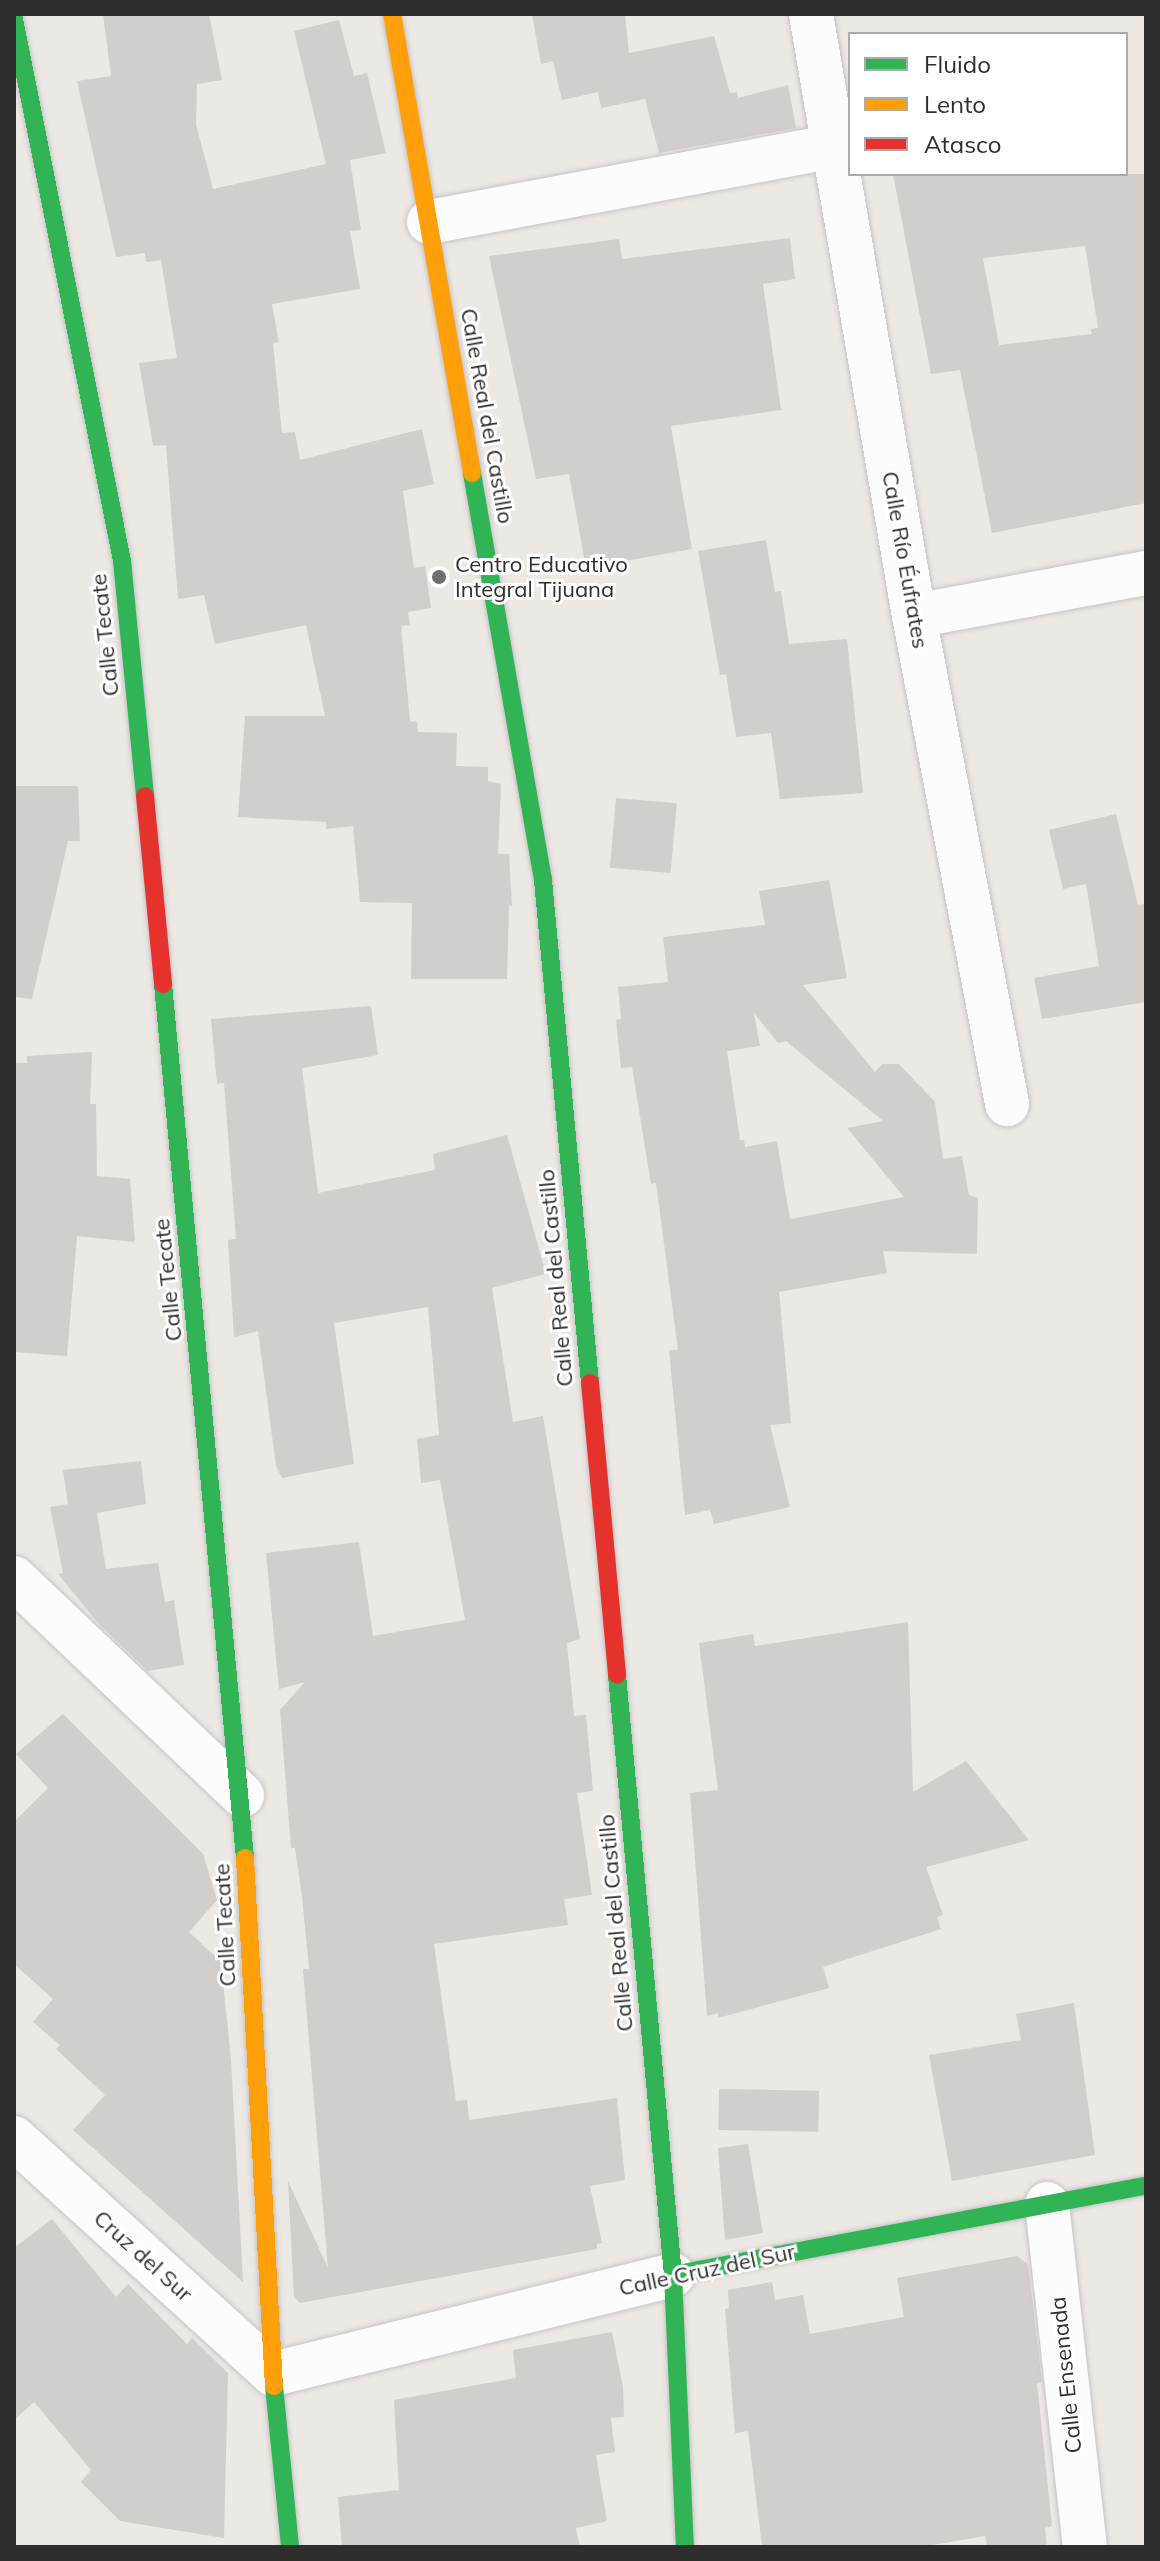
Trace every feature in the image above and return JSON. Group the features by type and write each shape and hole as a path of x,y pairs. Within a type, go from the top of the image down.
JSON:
{"street":[{"name":"Calle Real del Castillo","path":"392,14 543,880 673,2275 685,2547"},
{"name":"Calle Río Éufrates","path":"811,14 914,616 1007,1104"},
{"name":"Calle Tecate","path":"14,19 122,561 242,1795 273,2374 290,2547"},
{"path":"429,222 834,146"},
{"path":"914,616 1146,573"},
{"path":"14,1578 242,1795"},
{"name":"Cruz del Sur","path":"14,2138 273,2374"},
{"name":"Calle Cruz del Sur","path":"273,2374 673,2275 1146,2186"},
{"name":"Calle Ensenada","path":"1047,2204 1085,2547"}],"building":[{"path":"103,14 209,14 222,80 197,84 196,124 213,189 326,164 294,31 339,20 354,76 367,73 386,153 350,160 361,230 350,231 360,289 272,304 279,342 273,343 282,433 295,432 300,460 422,429 434,484 403,491 414,568 425,566 431,608 408,612 410,625 401,626 410,721 417,722 418,732 457,733 456,766 488,767 488,781 501,784 498,854 509,854 512,906 509,905 507,979 411,979 412,903 360,902 353,826 326,829 326,822 238,817 245,716 325,716 306,625 215,644 204,595 178,599 166,445 153,446 139,363 177,358 161,260 146,262 145,253 116,257 77,81 111,76"},
{"path":"532,14 625,14 629,53 714,36 730,93 737,92 738,98 788,85 796,128 659,153 645,99 601,108 598,92 562,100 553,61 541,64"},
{"path":"1146,174 1146,503 992,533 960,370 931,374 893,176","holes":["1085,246 1098,328 1091,329 1092,334 999,345 983,258"]},
{"path":"790,238 795,279 763,284 781,410 671,426 692,549 586,568 569,474 536,479 489,256 619,239 622,259"},
{"path":"766,540 775,592 781,591 789,644 847,639 863,793 780,799 771,733 736,737 726,674 720,675 698,551"},
{"path":"14,786 78,786 80,841 68,841 32,999 14,997"},
{"path":"616,798 677,803 671,873 610,868"},
{"path":"1116,814 1138,905 1146,903 1146,1002 1042,1019 1034,978 1099,966 1086,884 1063,889 1049,830"},
{"path":"829,880 847,978 803,985 875,1072 882,1064 899,1064 935,1102 943,1159 962,1156 969,1195 978,1198 977,1254 883,1251 887,1273 779,1292 791,1423 770,1425 790,1507 714,1524 710,1510 685,1515 669,1350 678,1350 656,1183 651,1184 632,1067 621,1068 616,1020 621,1019 618,987 668,982 663,937 765,925 759,891","holes":["754,1013 778,1043 786,1041 883,1121 847,1128 904,1197 790,1219 777,1141 745,1147 744,1140 740,1140 727,1051 760,1046"]},
{"path":"371,1006 378,1055 302,1068 318,1193 435,1170 433,1154 507,1135 546,1274 492,1288 513,1422 543,1416 580,1639 567,1643 574,1716 586,1715 593,1791 577,1793 592,1895 564,1899 568,1925 434,1944 456,2101 467,2100 469,2120 617,2098 625,2180 590,2186 602,2243 597,2244 597,2249 300,2303 294,2297 288,2181 328,2268 303,1969 309,1969 295,1848 291,1848 280,1710 305,1682 279,1689 266,1553 359,1542 373,1636 465,1620 440,1480 421,1483 417,1439 439,1435 428,1307 334,1323 354,1464 282,1478 276,1466 258,1331 234,1337 228,1240 236,1239 224,1083 217,1084 211,1019"},
{"path":"92,1052 90,1104 96,1104 97,1176 130,1179 135,1242 77,1236 67,1356 14,1352 14,1063 27,1063 27,1056"},
{"path":"141,1461 146,1504 97,1513 106,1569 158,1563 165,1602 174,1600 184,1665 148,1671 98,1623 58,1574 63,1573 50,1507 68,1504 63,1470"},
{"path":"908,1622 913,1792 966,1761 1029,1840 926,1867 943,1915 937,1917 941,1929 823,1967 829,1988 718,2018 718,2013 707,2016 690,1793 718,1790 699,1643 753,1634 755,1646"},
{"path":"63,1714 203,1854 217,1900 189,1932 221,1962 231,2060 243,2282 73,2130 105,2095 56,2049 60,2045 33,2022 53,1999 14,1964 14,1822 48,1788 16,1754"},
{"path":"1074,2003 1095,2155 952,2181 929,2055 1021,2040 1016,2014"},
{"path":"719,2089 819,2091 818,2132 718,2130"},
{"path":"748,2144 763,2233 725,2240 718,2148"},
{"path":"52,2219 116,2297 128,2284 187,2344 192,2338 228,2373 224,2538 120,2521 81,2482 91,2470 34,2402 14,2420 14,2248"},
{"path":"1017,2256 1028,2264 1042,2382 1037,2383 1052,2526 1045,2528 1047,2547 987,2547 985,2536 921,2547 762,2547 748,2431 735,2433 725,2309 729,2308 728,2290 772,2282 775,2300 803,2295 810,2334 904,2317 897,2278"},
{"path":"612,2332 623,2387 624,2417 611,2418 615,2452 596,2455 607,2521 576,2528 580,2547 342,2547 338,2497 399,2490 394,2400 516,2378 513,2350"}],"traffic: fast":[{"path":"14,19 122,561 145,796"},
{"path":"472,473 543,880 590,1383"},
{"path":"163,984 245,1858"},
{"path":"617,1675 673,2275 685,2547"},
{"path":"673,2275 1146,2186"},
{"path":"274,2386 290,2547"}],"traffic: slow":[{"path":"392,14 472,473"},
{"path":"245,1858 274,2386"}],"traffic: jam":[{"path":"145,796 163,984"},
{"path":"590,1383 617,1675"}],"place":[{"name":"Centro Educativo Integral Tijuana","path":"439,577"}]}
